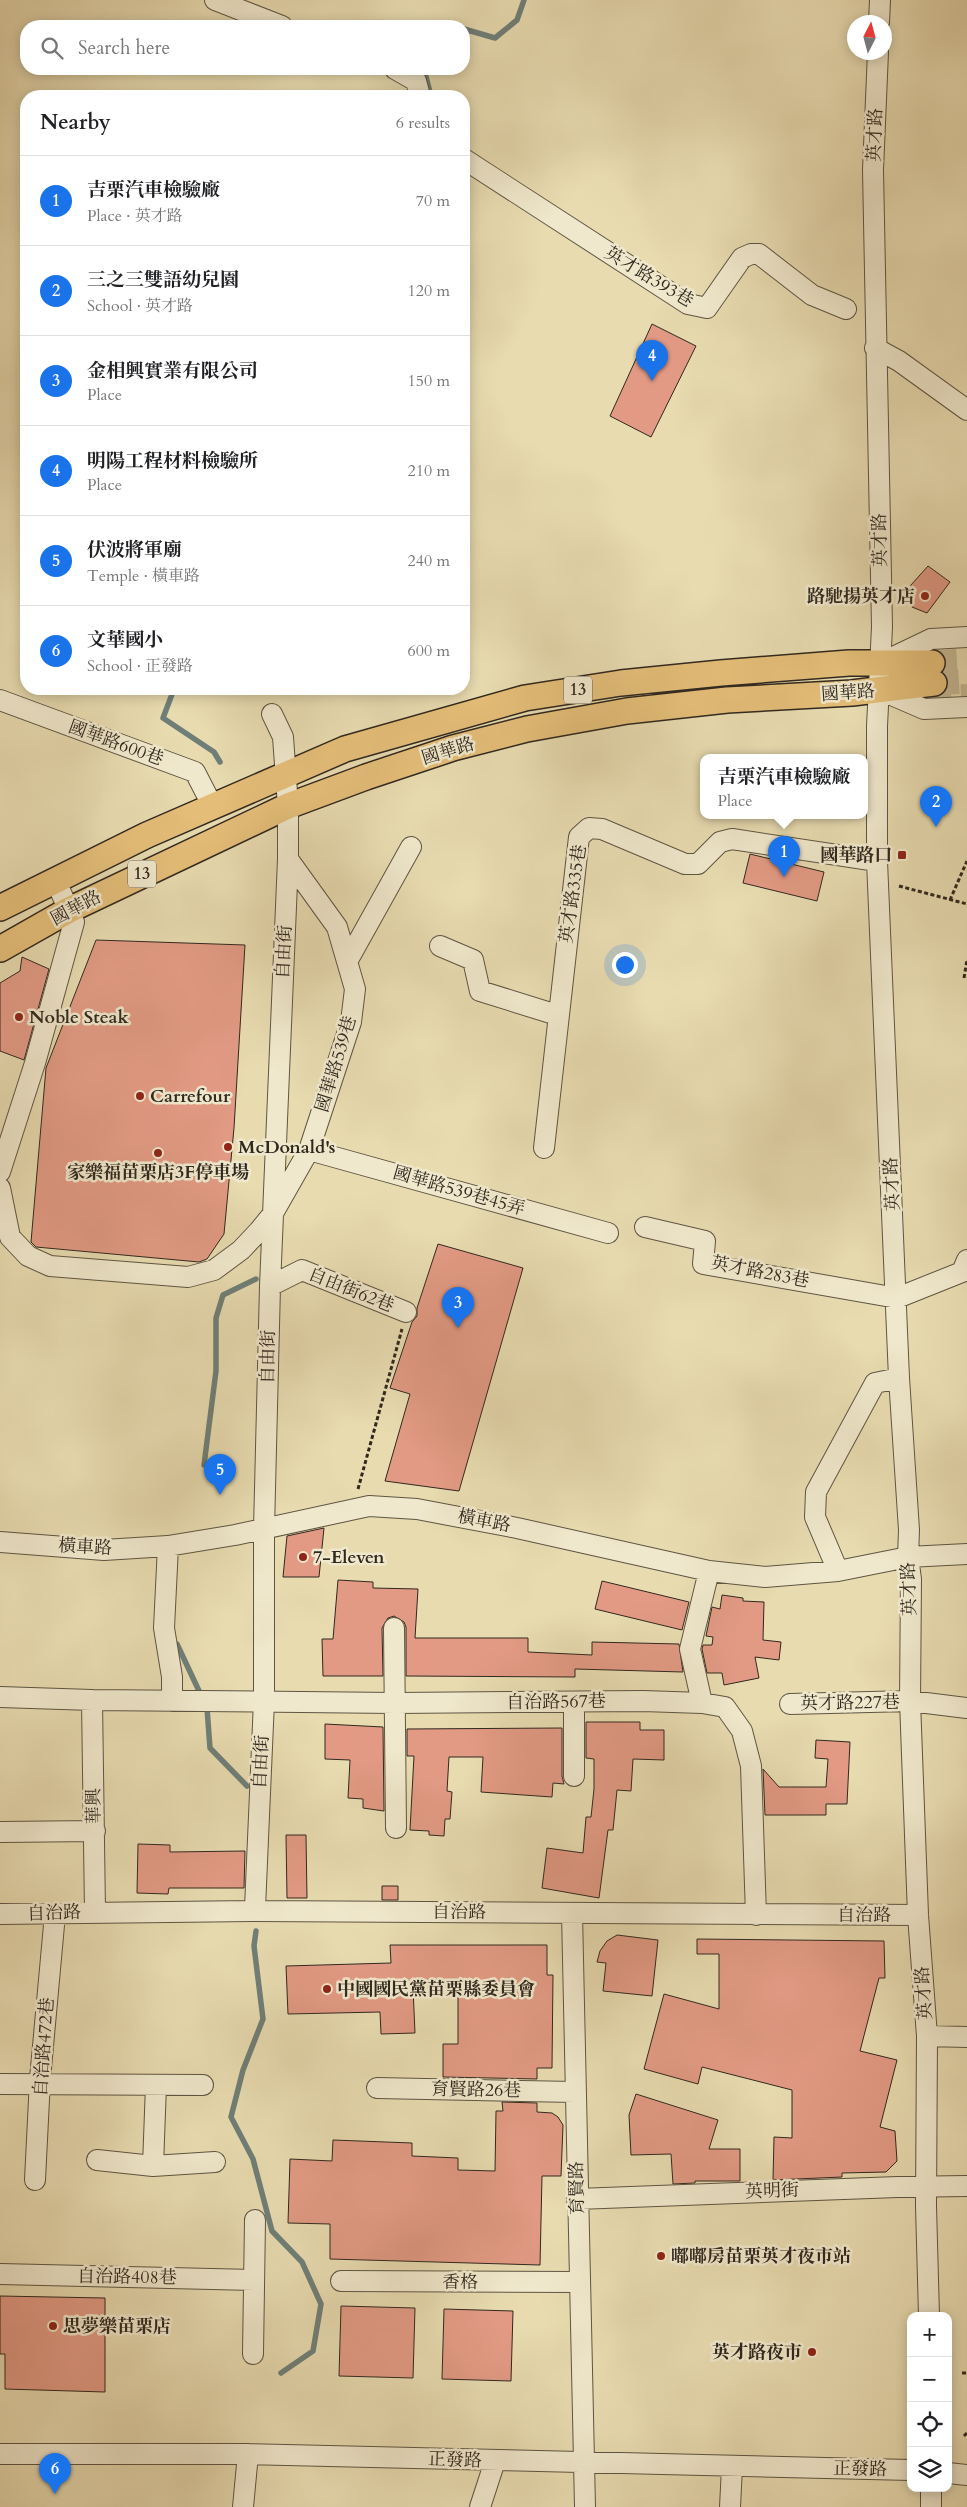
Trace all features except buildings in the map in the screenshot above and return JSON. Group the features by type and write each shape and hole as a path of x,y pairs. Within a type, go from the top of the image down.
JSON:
{"main road":[{"name":"國華路","path":"0,908 55,879 147,835 345,750 525,698 621,683 712,674 881,663 932,673 880,690 709,702 627,711 527,729 453,748 288,806 69,910 0,949"}],"street":[{"path":"215,0 267,20"},
{"path":"879,15 880,0"},
{"name":"英才路","path":"878,60 873,170 881,663 877,726 877,861 899,1378 908,1557 911,1579 910,1701 918,1915 927,2036 926,2188 928,2312"},
{"path":"406,75 416,81 418,90"},
{"name":"英才路393巷","path":"470,163 688,304 707,308 742,258 751,254 759,254 812,295 846,309"},
{"path":"875,348 898,361 967,410"},
{"path":"881,663 931,640 967,637"},
{"path":"880,690 924,709 967,707"},
{"name":"國華路600巷","path":"0,700 195,772 213,807"},
{"name":"自由街","path":"254,1909 264,1701 264,1529 272,1216 288,859 288,806 283,737 272,714"},
{"name":"英才路335巷","path":"544,1148 557,1015 579,837 589,828 602,829 685,864 698,864 720,842 732,839 877,861"},
{"path":"348,960 411,847"},
{"name":"國華路539巷","path":"0,1188 10,1237 28,1256 50,1266 188,1277 214,1270 242,1250 272,1216 309,1150 351,1022 355,989 337,927 288,859"},
{"path":"0,1172 35,1063 74,922 55,879"},
{"path":"440,946 472,960 480,991 557,1015"},
{"name":"國華路539巷45弄","path":"309,1150 608,1233"},
{"name":"英才路283巷","path":"645,1227 705,1242 703,1264 897,1298"},
{"path":"897,1298 962,1272 967,1260"},
{"name":"自由街62巷","path":"270,1286 302,1270 406,1312"},
{"path":"838,1570 816,1518 816,1492 875,1383 899,1378"},
{"name":"橫車路","path":"0,1542 104,1550 168,1546 264,1529 369,1506 417,1509 517,1528 709,1571 765,1577 838,1570 908,1557 967,1554"},
{"path":"0,1698 181,1702 172,1677 164,1628 168,1546"},
{"path":"702,1703 690,1649 709,1571"},
{"path":"394,1628 396,1828"},
{"name":"華興","path":"92,1700 95,1912"},
{"name":"英才路227巷","path":"790,1704 910,1701 967,1708"},
{"name":"自治路567巷","path":"181,1702 574,1702 702,1703 725,1706 742,1731 751,1766 756,1915"},
{"path":"574,1702 574,1776"},
{"path":"0,1832 95,1831"},
{"name":"自治路","path":"0,1914 254,1909 918,1915"},
{"name":"育賢路","path":"572,1913 578,2282 585,2507"},
{"name":"自治路472巷","path":"35,2180 55,1914"},
{"path":"927,2036 967,2037"},
{"path":"0,2084 203,2085"},
{"path":"153,2166 156,2085"},
{"name":"育賢路26巷","path":"377,2088 575,2092"},
{"path":"97,2160 153,2166 215,2162"},
{"name":"英明街","path":"578,2198 967,2186"},
{"path":"253,2354 255,2220"},
{"name":"自治路408巷","path":"0,2274 254,2280"},
{"name":"香格","path":"341,2281 578,2282"},
{"name":"正發路","path":"0,2454 248,2454 907,2470"},
{"path":"243,2507 248,2454"},
{"path":"480,2507 495,2461"},
{"path":"730,2507 732,2467"},
{"path":"952,2473 967,2475"},
{"path":"931,2492 931,2507"}],"path":[{"path":"950,900 967,861"},
{"path":"899,886 967,904"},
{"path":"964,978 967,960"},
{"path":"353,1509 406,1312"},
{"path":"962,2373 967,2373"}],"waterway":[{"path":"470,31 495,38 517,20 524,0"},
{"path":"426,75 429,90"},
{"path":"172,695 163,718 214,752 220,762"},
{"path":"204,1465 216,1371 216,1318 223,1295 256,1279"},
{"path":"177,1644 207,1708 210,1748 247,1786"},
{"path":"256,1931 254,1946 263,2019 243,2070 231,2117 253,2159 272,2231 302,2262 321,2304 313,2351 281,2373"}],"tunnel":[{"path":"932,663 967,661"},
{"path":"934,683 967,681"},
{"path":"931,696 967,694"}],"place":[{"name":"明陽工程材料檢驗所","path":"652,381"},
{"name":"路馳揚英才店","path":"925,596"},
{"name":"三之三雙語幼兒園","path":"936,827"},
{"name":"國華路口","path":"902,855"},
{"name":"吉栗汽車檢驗廠","path":"784,877"},
{"name":"Noble Steak","path":"19,1017"},
{"name":"Carrefour","path":"140,1096"},
{"name":"McDonald's","path":"228,1147"},
{"name":"家樂福苗栗店3F停車場","path":"158,1153"},
{"name":"金相興實業有限公司","path":"458,1328"},
{"name":"伏波將軍廟","path":"220,1495"},
{"name":"7-Eleven","path":"303,1557"},
{"name":"中國國民黨苗栗縣委員會","path":"327,1989"},
{"name":"嘟嘟房苗栗英才夜市站","path":"661,2256"},
{"name":"思夢樂苗栗店","path":"53,2326"},
{"name":"英才路夜市","path":"812,2352"},
{"name":"文華國小","path":"55,2494"}]}
